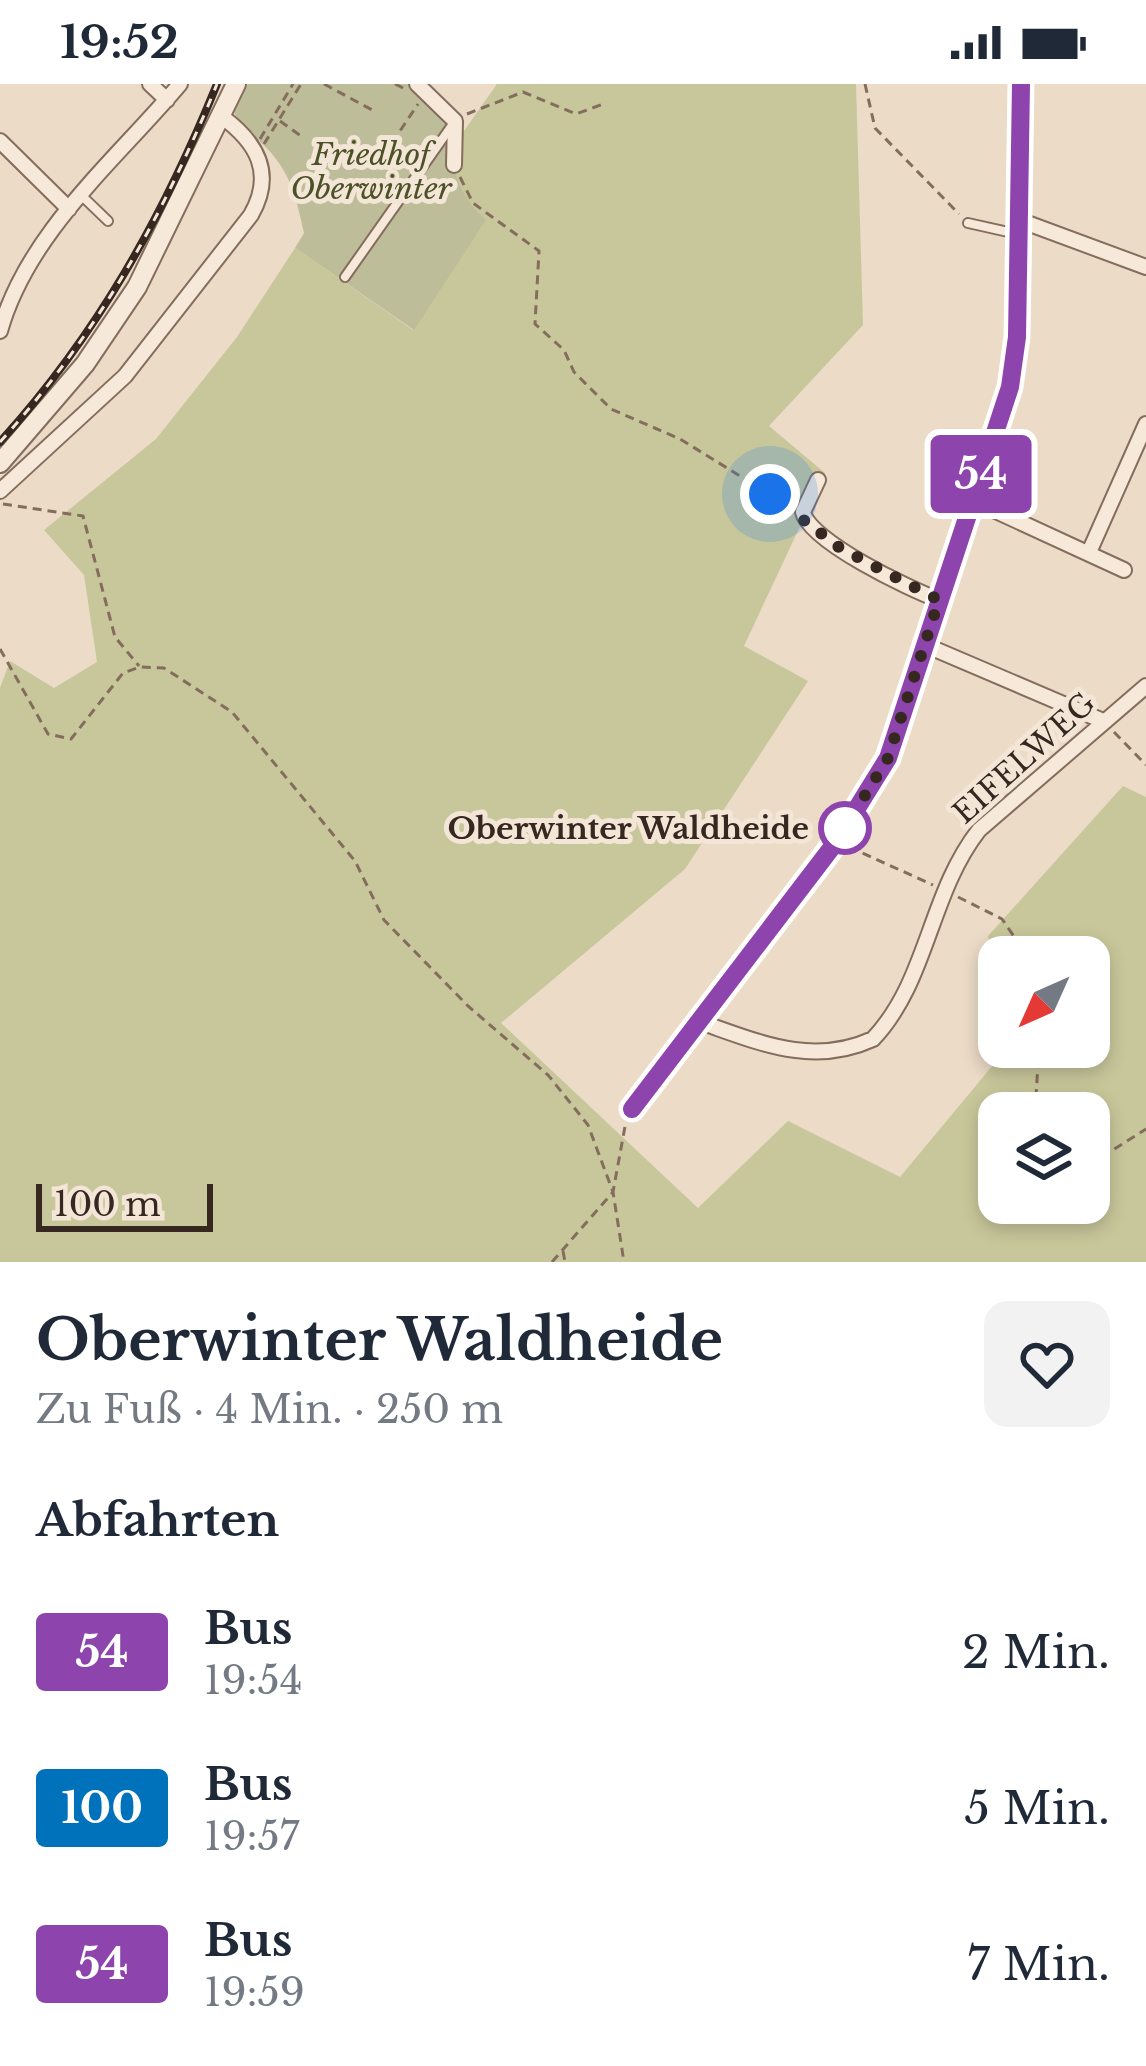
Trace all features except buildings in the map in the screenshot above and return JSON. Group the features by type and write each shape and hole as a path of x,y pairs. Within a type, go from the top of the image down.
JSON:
{"street":[{"path":"150,84 167,100"},
{"path":"0,331 19,281 70,209 180,84"},
{"path":"0,464 85,364 137,287 236,84"},
{"path":"632,1109 836,842 888,758 1010,387 1017,337 1021,84"},
{"path":"420,91 455,121 454,165"},
{"path":"0,491 125,376 261,199 263,169 250,140 220,116"},
{"path":"0,141 70,209"},
{"path":"1019,228 1146,267"},
{"path":"1090,550 1146,424"},
{"path":"818,480 803,514 808,525 840,548 939,600"},
{"path":"972,500 1090,550 1124,570"},
{"path":"925,646 1103,721"},
{"name":"EIFELWEG","path":"700,1022 784,1052 823,1052 873,1039 914,975 941,889 979,830 1146,686"}],"lane":[{"path":"345,277 455,121"},
{"path":"81,195 108,221"},
{"path":"968,223 1019,228"}],"path":[{"path":"293,84 262,142 301,84"},
{"path":"324,84 374,111"},
{"path":"865,84 875,128 968,223"},
{"path":"392,143 420,91"},
{"path":"455,121 523,92 576,115 605,103"},
{"path":"279,120 301,136"},
{"path":"454,165 473,203 539,251 535,323 564,350 574,372 610,409 680,440 803,514"},
{"path":"0,504 82,517 116,637 140,667"},
{"path":"0,649 48,734 60,738 71,739 123,673 140,667 164,668 210,693 232,712 356,861 384,920 468,1006 548,1076 588,1125 613,1192 624,1262"},
{"path":"1103,721 1146,765"},
{"path":"836,842 1001,919 1013,936"},
{"path":"552,1262 613,1192 632,1109"},
{"path":"1110,1152 1146,1129"},
{"path":"563,1249 565,1262"}],"green space":[{"name":"Friedhof Oberwinter","path":"248,84 411,84 449,115 455,172 466,197 486,220 414,330 295,248 304,233 291,185 276,159 232,108"},
{"path":"497,84 856,84 863,325 769,426 825,473 744,646 808,681 685,869 501,1023 698,1208 788,1121 900,1177 991,1068 1110,1068 1110,936 988,936 1123,786 1146,797 1146,1262 0,1262 0,688 10,661 54,688 97,662 84,575 44,530 156,439 237,337 295,248 413,330 469,206 450,168 449,128 464,131"}],"railway":[{"path":"0,442 67,360 125,273 174,181 217,84"}],"bus line":[{"name":"54","path":"632,1109 836,842 888,758 1010,387 1017,337 1021,84"}],"place":[{"name":"Oberwinter Waldheide","path":"845,828"}],"route":[{"path":"770,494 803,514 808,525 840,548 939,600 888,758 845,828"}]}
